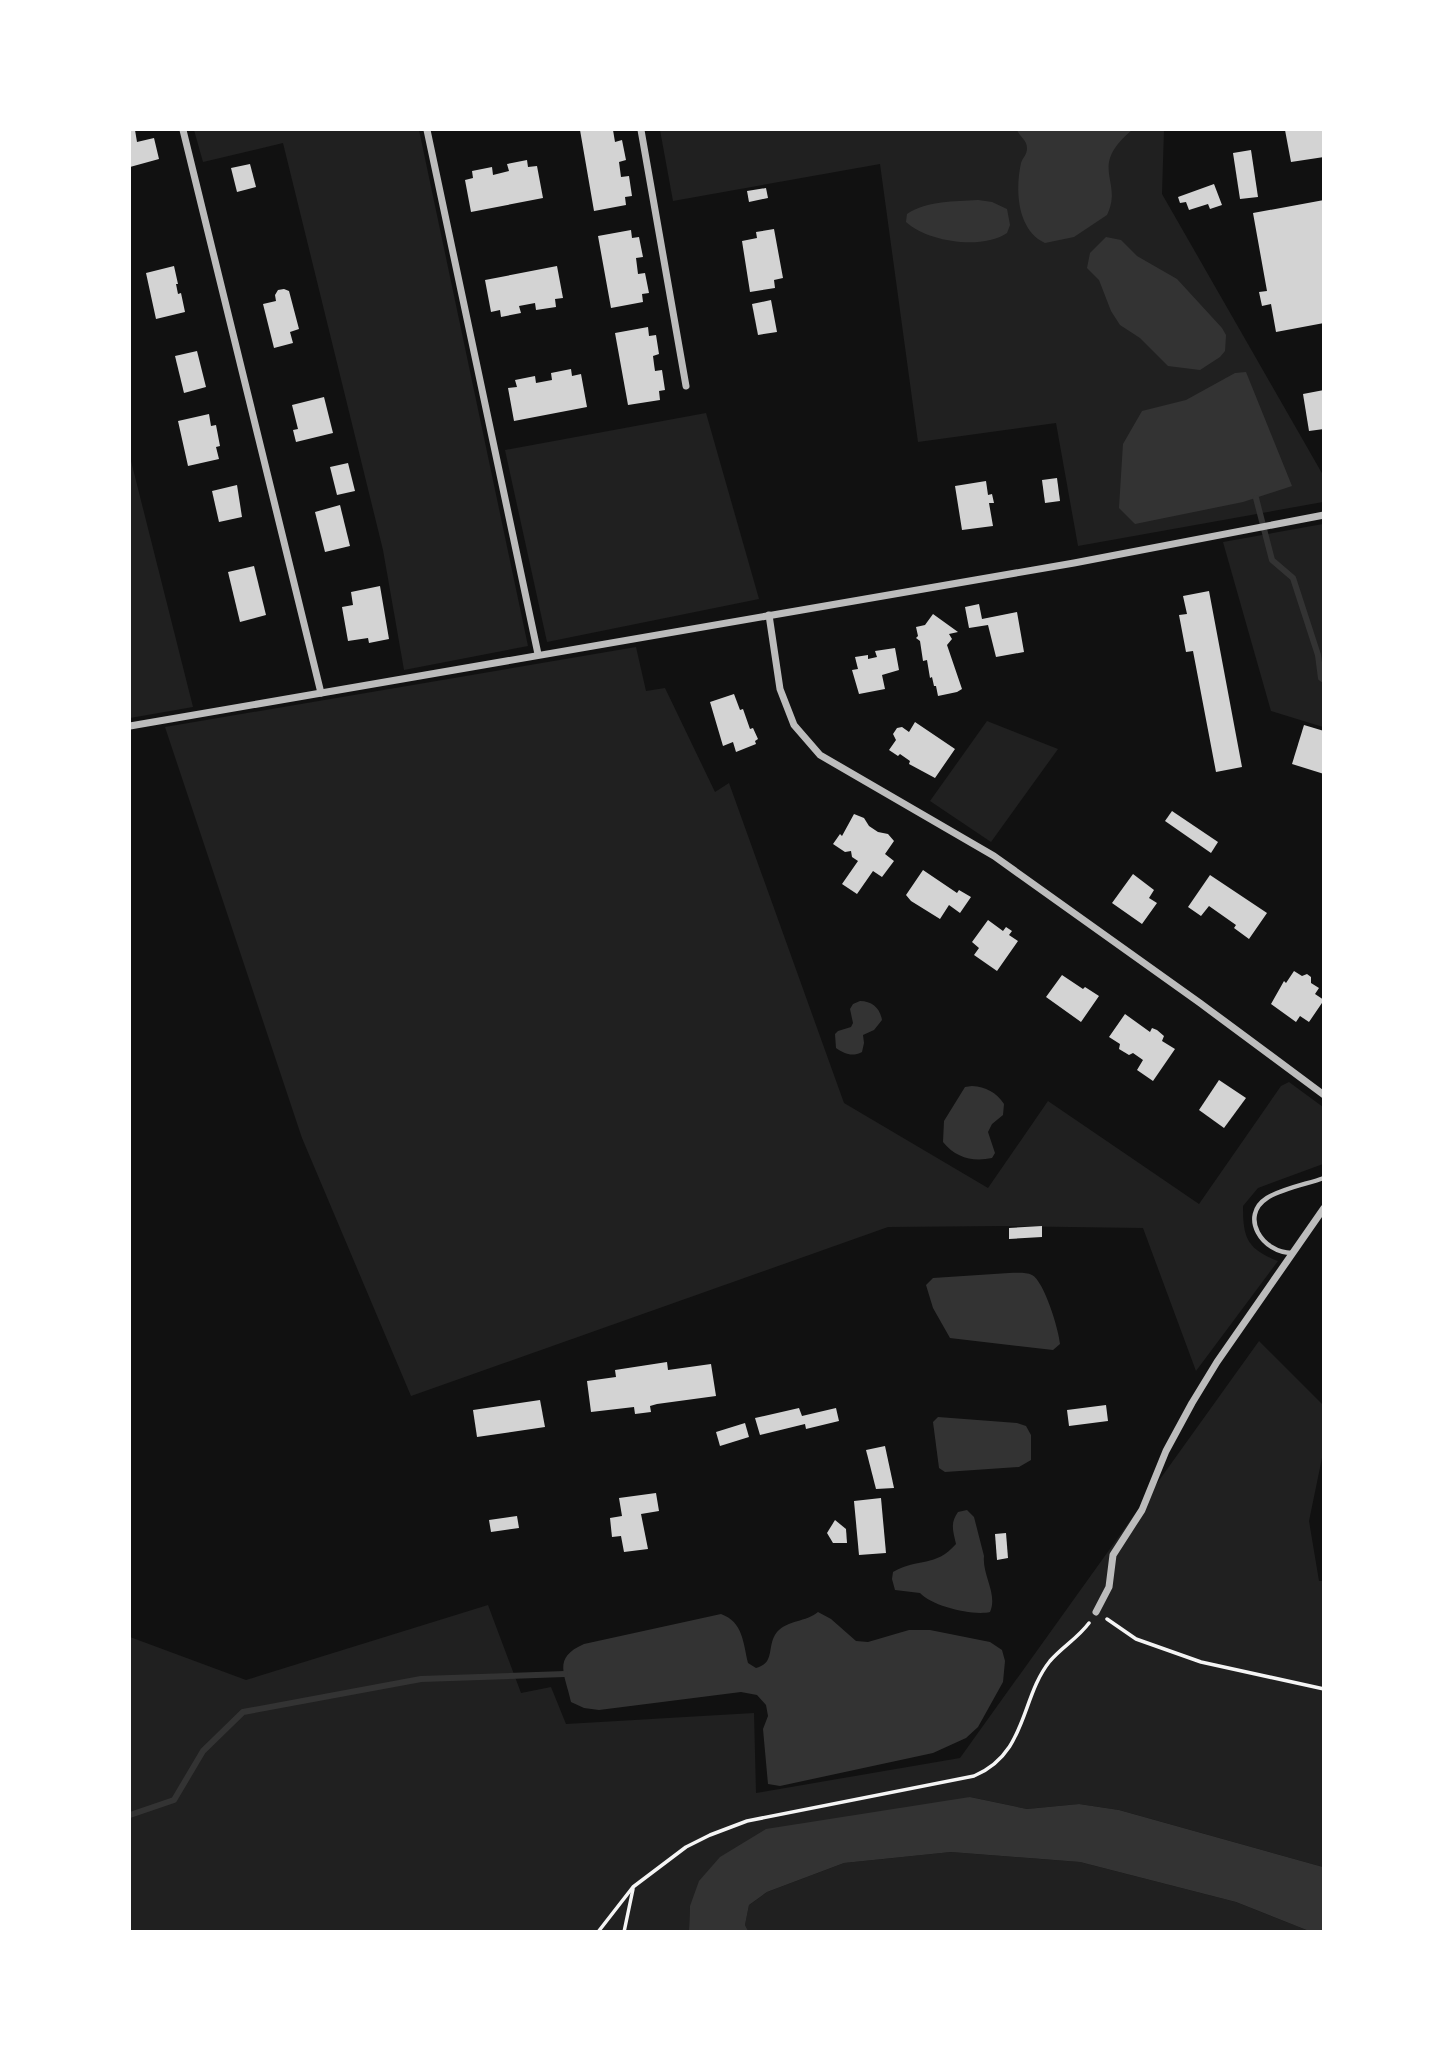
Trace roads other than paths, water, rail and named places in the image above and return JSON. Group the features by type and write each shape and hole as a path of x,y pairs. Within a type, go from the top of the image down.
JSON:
{"street":[{"path":"183,130 321,693"},
{"path":"427,130 538,654"},
{"path":"641,130 686,386"},
{"path":"130,726 1074,563 1324,515"},
{"path":"769,615 780,689 794,724 820,755 994,856 1200,1003 1324,1096"},
{"path":"1096,1612 1109,1587 1113,1555 1142,1510 1166,1451 1217,1362 1324,1208"}],"lane":[{"path":"1294,1252 1280,1253 1264,1244 1255,1228 1256,1209 1266,1198 1324,1178"}],"waterway":[{"path":"1256,498 1272,560 1293,578 1318,655 1321,678 1324,680"},
{"path":"130,1815 174,1800 203,1751 243,1712 421,1679 565,1674"}]}
